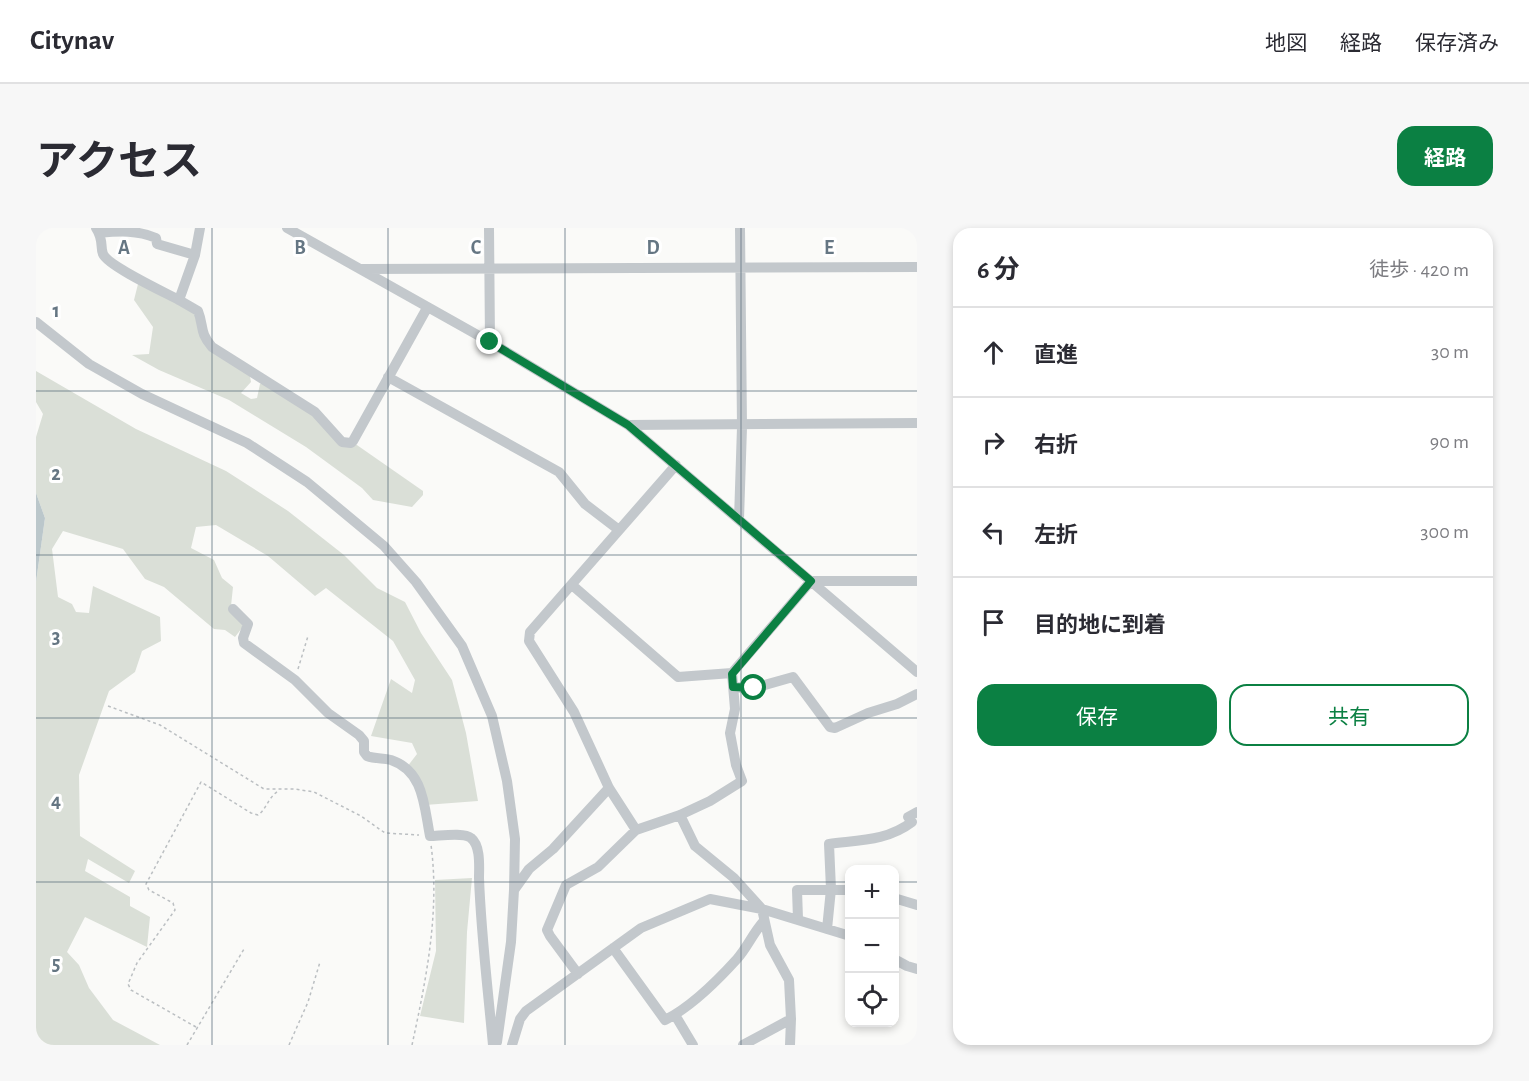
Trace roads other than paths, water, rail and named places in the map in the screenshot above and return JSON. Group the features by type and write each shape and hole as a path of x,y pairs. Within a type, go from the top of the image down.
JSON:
{"street":[{"path":"179,300 195,255 200,228"},
{"path":"287,228 490,342 628,425 917,672"},
{"path":"489,228 490,342"},
{"path":"739,519 742,424 740,228"},
{"path":"195,255 157,244 156,238 143,232 98,230 104,256 122,269 198,310 202,332 212,347 315,412 345,444 353,441 428,308"},
{"path":"362,269 917,267"},
{"path":"36,322 89,364 142,394 248,444 307,482 384,546 416,582 462,646 492,716 507,780 515,839 511,942 495,1045"},
{"path":"388,377 559,472 585,504 619,530"},
{"path":"628,425 917,423"},
{"path":"636,830 609,788 574,712 529,641 530,632 676,465"},
{"path":"578,974 547,930 566,885 598,867 636,830 680,815 710,801 742,781 736,765 730,733 735,709 732,674 811,581 917,581"},
{"path":"572,585 678,676 732,674"},
{"path":"233,609 248,624 243,638 244,643 295,680 328,713 359,735 364,741 364,752 367,756 389,760 413,773 419,783 430,836 464,835 472,838 477,846 495,1045"},
{"path":"733,687 754,688 793,677 830,727 835,728 917,694"},
{"path":"514,890 529,869 552,849 609,788"},
{"path":"827,929 831,889 829,844 883,838 899,832 912,822 908,817 917,812"},
{"path":"680,815 695,846 734,878 762,909 770,945 789,980 790,1045"},
{"path":"798,919 796,890 845,890"},
{"path":"512,1045 520,1019 526,1011 641,928 710,899 762,909 845,935"},
{"path":"899,900 917,905"},
{"path":"613,948 665,1020 691,1003 739,958 753,933 764,921"},
{"path":"899,962 917,969"},
{"path":"675,1015 693,1045"},
{"path":"743,1045 791,1019"}]}
